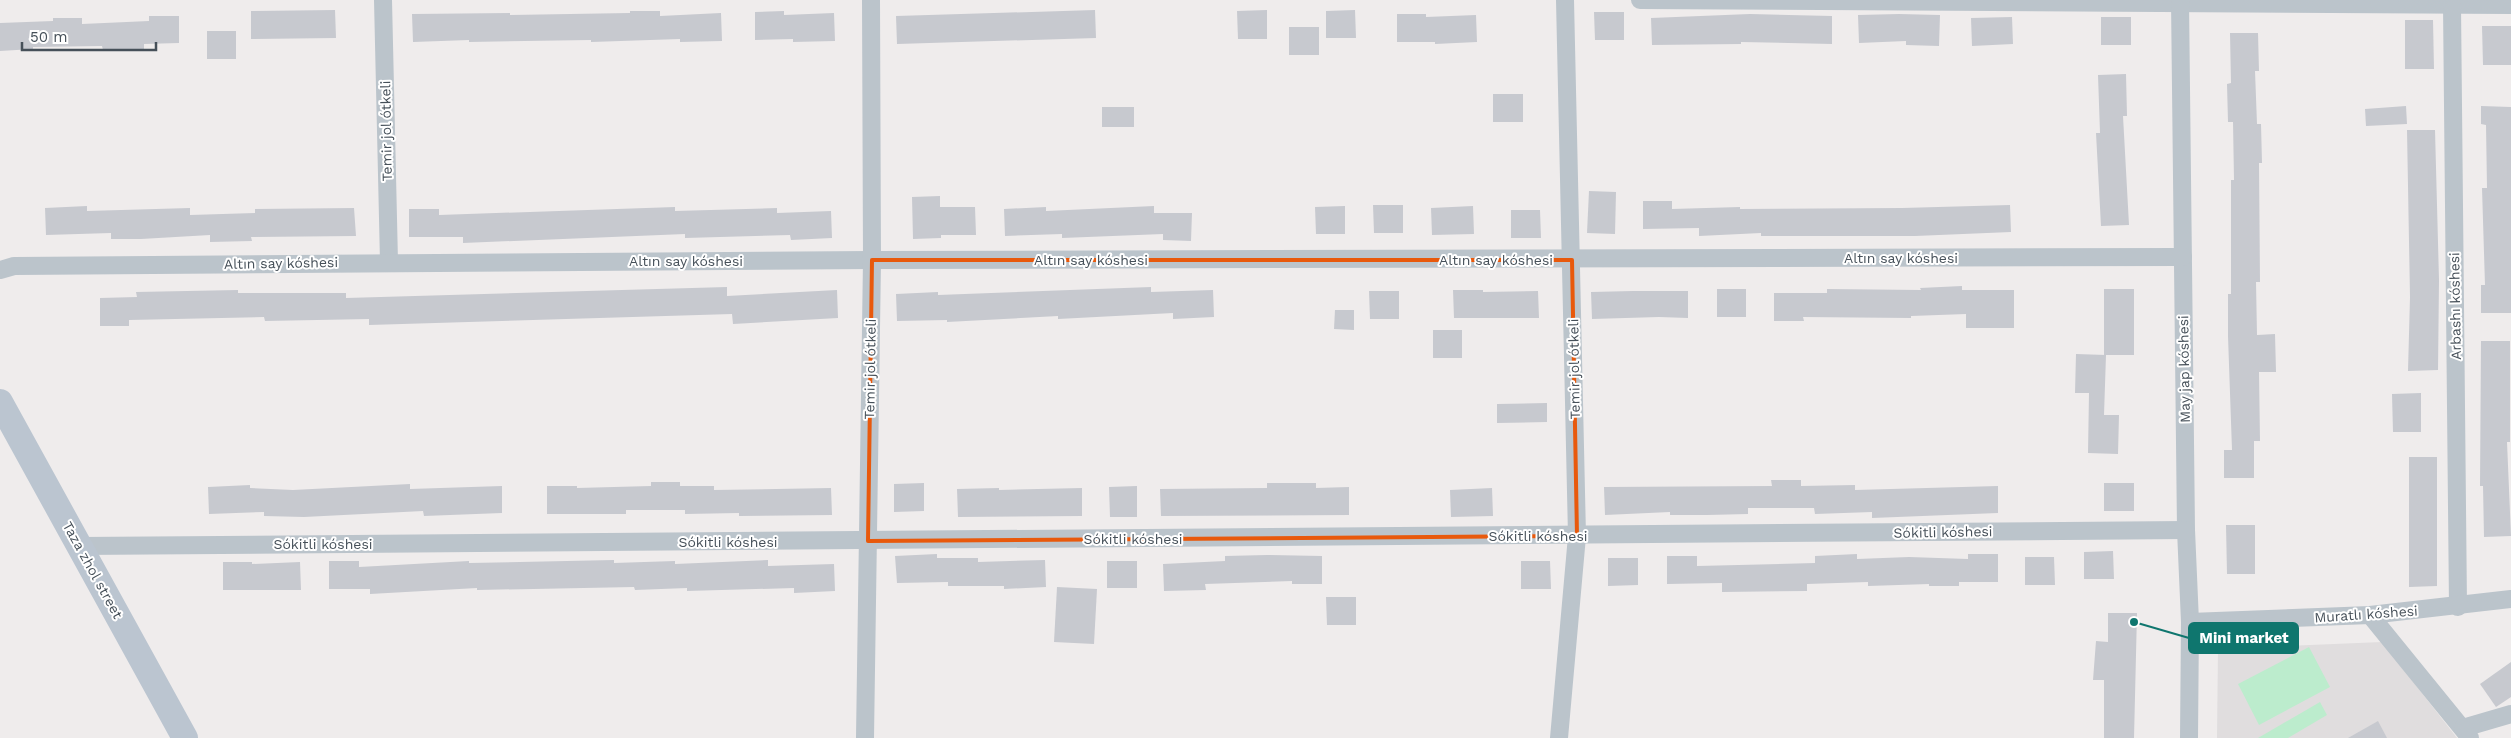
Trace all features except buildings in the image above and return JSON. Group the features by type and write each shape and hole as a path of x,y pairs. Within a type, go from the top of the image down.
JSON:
{"main road":[{"name":"Taza zhol street","path":"0,402 185,738"}],"street":[{"name":"Temir jol ótkeli","path":"384,0 388,262"},
{"name":"Temir jol ótkeli","path":"865,738 872,260 871,0"},
{"name":"Temir jol ótkeli","path":"1559,738 1577,536 1565,0"},
{"path":"1640,0 2511,5"},
{"name":"May jap kóshesi","path":"2180,2 2186,530 2190,622 2189,738"},
{"name":"Arbashı kóshesi","path":"2452,5 2458,607"},
{"name":"Altın say kóshesi","path":"0,270 14,266 388,262 2183,257"},
{"name":"Sókitli kóshesi","path":"79,546 2186,530"},
{"name":"Muratlı kóshesi","path":"2190,622 2370,615 2458,607 2511,599"},
{"path":"2370,615 2467,733 2511,714"}],"highlighted area":[{"path":"872,260 1572,260 1577,536 868,541"}],"shaded area":[{"path":"2382,642 2457,738 2217,738 2218,649"}],"green space":[{"path":"2309,647 2330,687 2259,725 2238,684"},
{"path":"2320,702 2327,715 2288,738 2258,738"}],"place":[{"name":"Mini market","path":"2134,622"}]}
